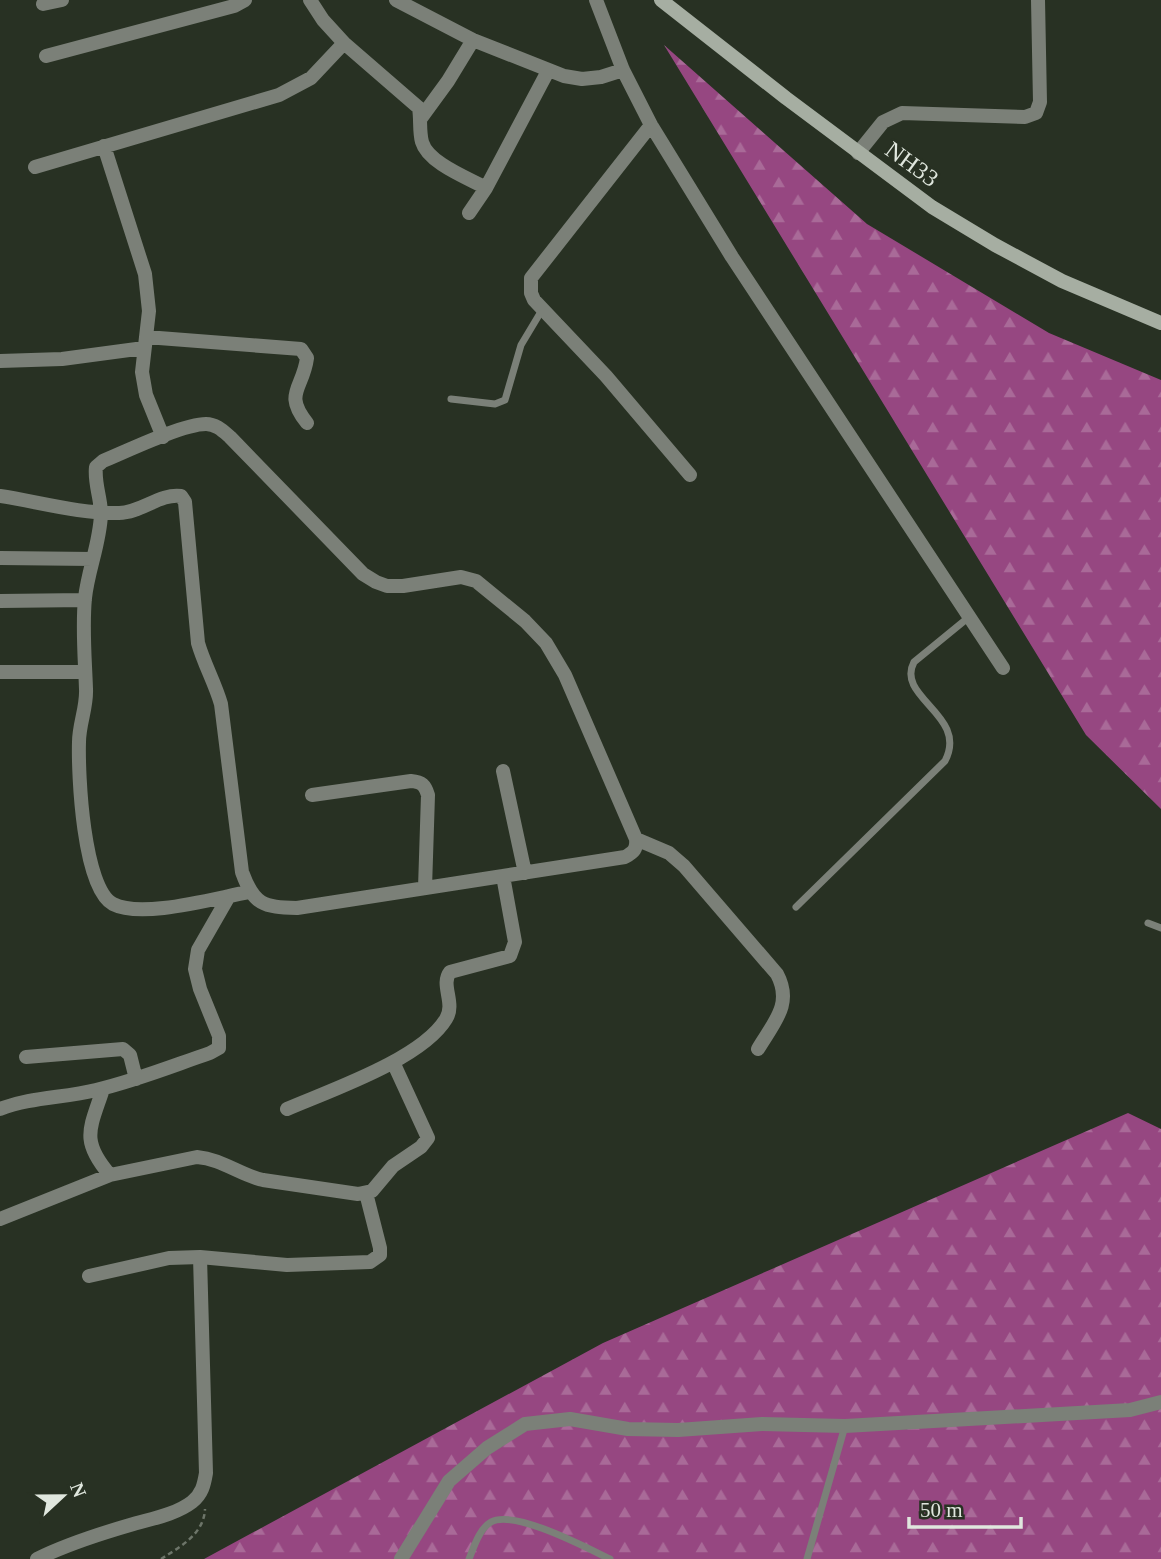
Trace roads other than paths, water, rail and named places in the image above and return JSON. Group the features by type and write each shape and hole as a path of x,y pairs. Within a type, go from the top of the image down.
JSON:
{"main road":[{"name":"NH33","path":"661,0 932,207 1062,281 1161,323"}],"street":[{"path":"43,4 62,0"},
{"path":"46,56 234,6 245,0"},
{"path":"310,0 323,20 344,43 419,108 422,142 426,152 435,160 486,188"},
{"path":"396,0 473,40 548,71 582,79 601,77 623,70"},
{"path":"596,0 623,70 651,125 732,257 1003,668"},
{"path":"858,153 883,122 902,113 1025,117 1036,113 1040,102 1038,0"},
{"path":"421,118 473,40"},
{"path":"35,167 288,92 311,78 344,43"},
{"path":"469,213 486,188 548,71"},
{"path":"651,125 531,278 531,293 542,310 606,376 690,475"},
{"path":"104,146 145,274 149,312 142,372 146,395 163,437"},
{"path":"0,361 62,359 145,343 301,349 307,358 295,404 307,423"},
{"path":"0,496 101,513 129,513 174,495 181,496 185,502 198,643 221,704 242,872 249,892 259,902 272,908 297,908 625,857 637,847 636,839 565,675 546,643 525,621 476,582 461,577 403,586 387,586 376,582 363,574 230,437 214,425 197,426 103,461 96,467 94,477 101,513 85,600 86,702 79,740 83,816 92,873 100,892 111,903 128,910 149,910 249,892"},
{"path":"0,558 93,559"},
{"path":"0,601 85,600"},
{"path":"0,672 85,672"},
{"path":"503,771 525,873"},
{"path":"312,795 419,781 429,795 425,888"},
{"path":"636,839 669,853 684,866 777,974 783,985 785,998 758,1049"},
{"path":"287,1110 393,1062 424,1042 451,1009 447,976 450,972 510,956 515,942 503,876"},
{"path":"0,1109 136,1079 219,1048 219,1036 195,969 198,950 229,896"},
{"path":"26,1058 123,1049 130,1055 136,1079"},
{"path":"0,1219 110,1175 197,1157 212,1158 250,1177 263,1180 366,1193 377,1187 393,1166 421,1147 428,1138 393,1062"},
{"path":"103,1088 89,1137 98,1160 110,1175"},
{"path":"89,1276 149,1261 200,1257 287,1265 370,1262 380,1255 380,1248 366,1193"},
{"path":"37,1559 89,1538 171,1513 199,1496 206,1473 200,1257"},
{"path":"401,1559 449,1481 487,1448 525,1424 570,1419 628,1429 678,1430 762,1423 845,1426 1130,1410 1161,1402"}],"lane":[{"path":"451,400 495,404 505,400 521,345 542,310"},
{"path":"796,907 945,761 951,751 951,738 947,727 917,690 911,680 910,670 914,662 969,617"},
{"path":"1148,923 1161,928"},
{"path":"807,1559 845,1426"},
{"path":"468,1559 482,1530 492,1521 504,1518 522,1522 610,1559"}]}
